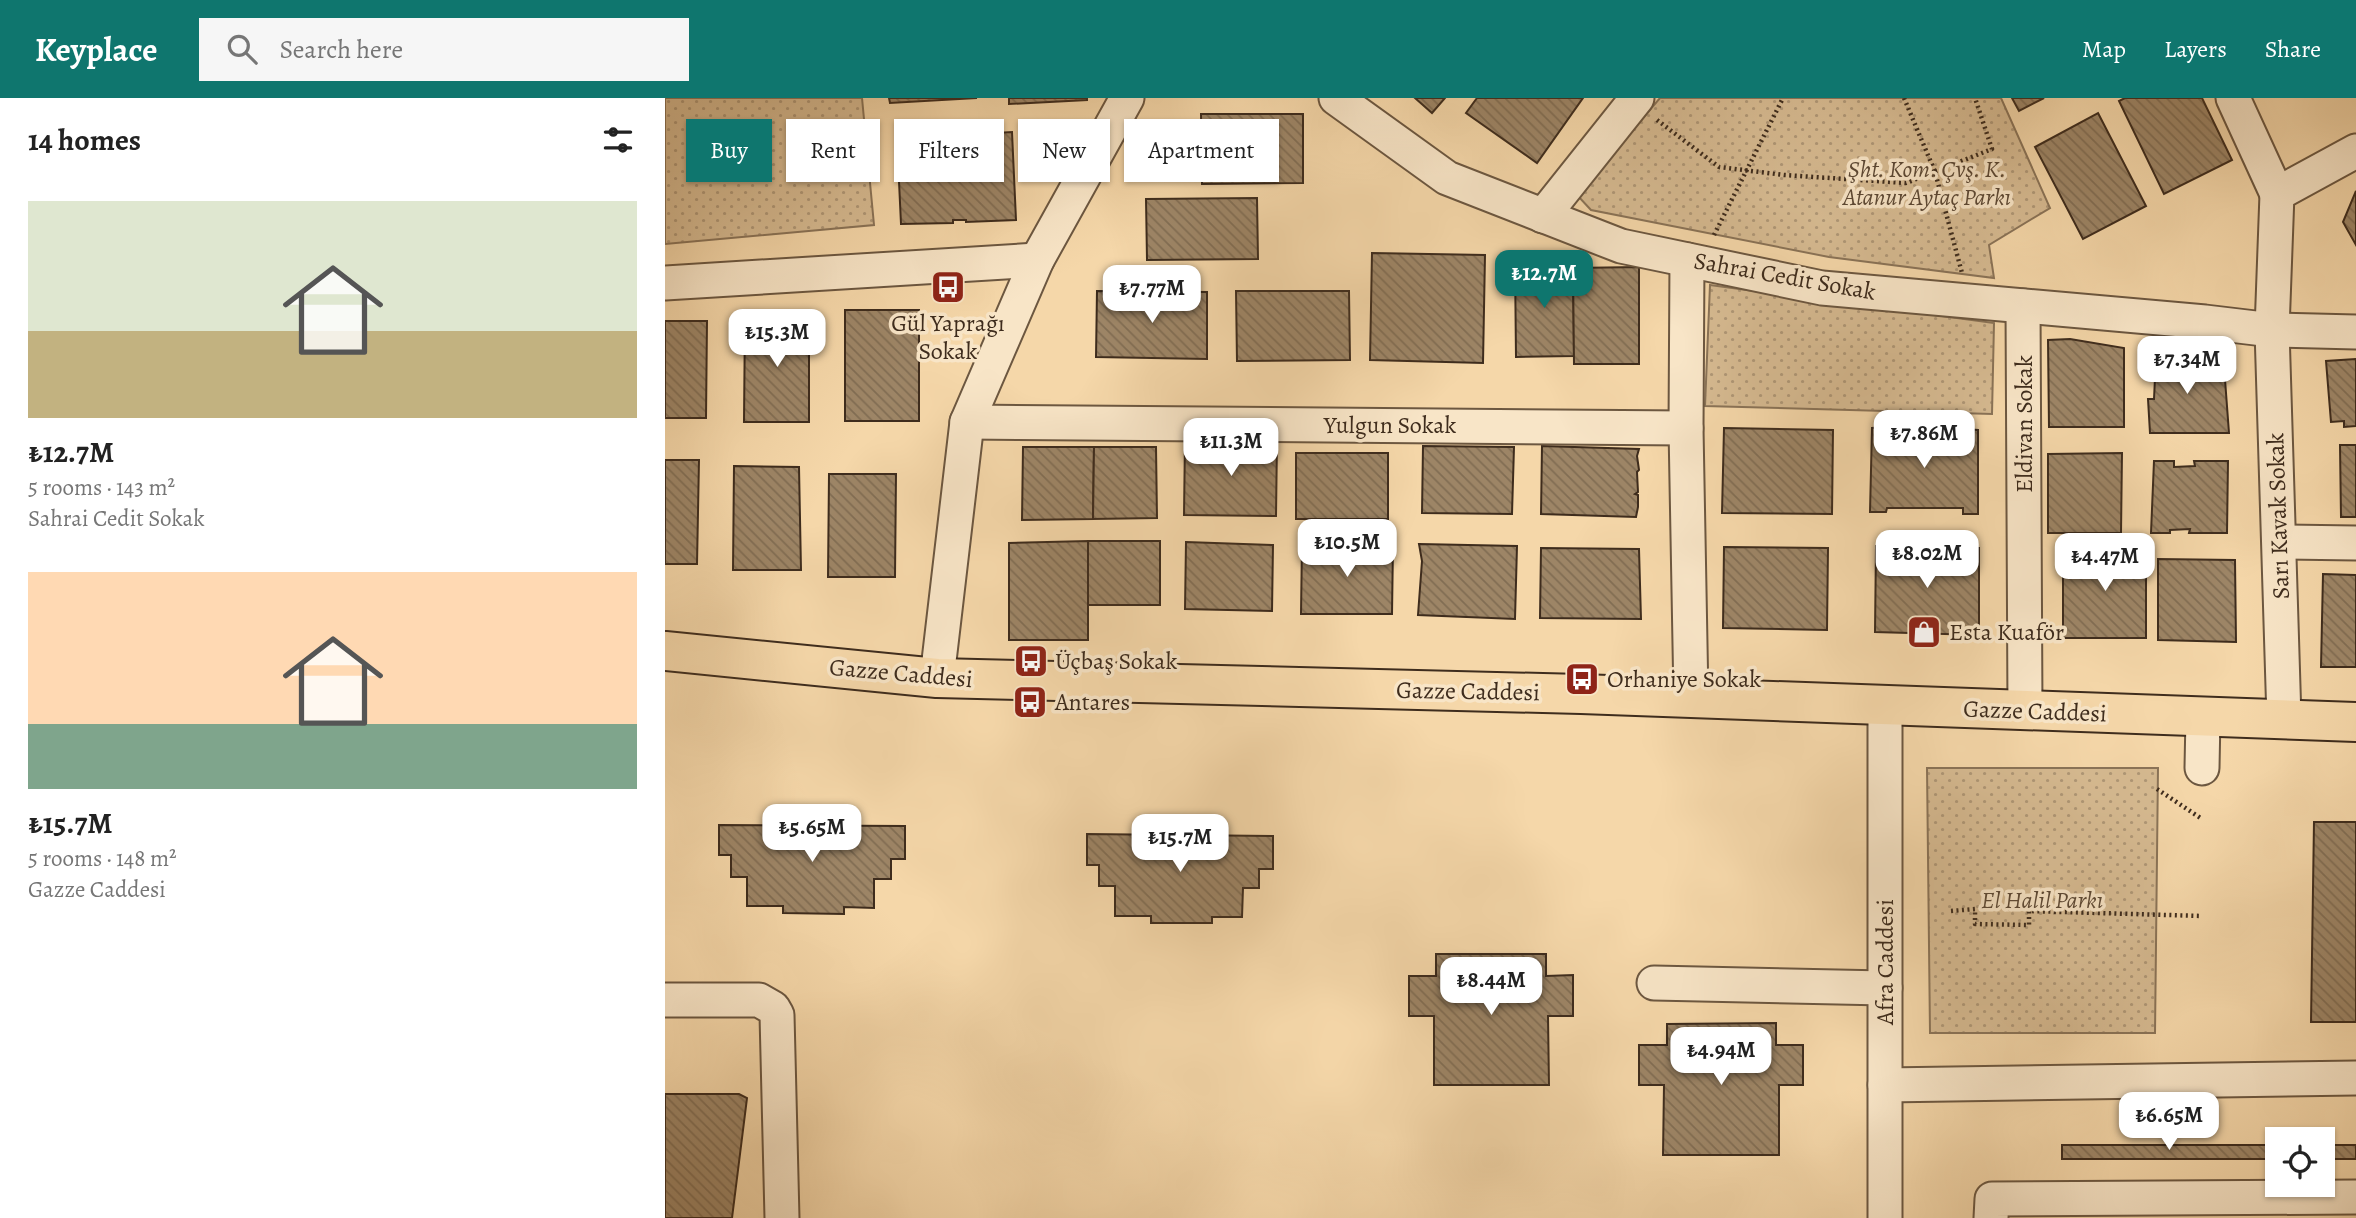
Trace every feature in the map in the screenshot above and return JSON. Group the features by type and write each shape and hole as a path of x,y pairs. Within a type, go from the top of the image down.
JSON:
{"main road":[{"name":"Gazze Caddesi","path":"665,651 937,678 1691,698 2356,722"}],"street":[{"path":"937,678 967,422 1038,260 1127,98"},
{"name":"Sahrai Cedit Sokak","path":"1336,98 1447,178 1621,246 1822,288 2272,330 2356,332"},
{"path":"2233,98 2277,194 2356,151"},
{"path":"1543,216 1635,100"},
{"name":"Sarı Kavak Sokak","path":"2277,194 2272,330 2284,719"},
{"path":"665,283 1038,260"},
{"path":"1691,698 1686,428 1694,261"},
{"name":"Eldivan Sokak","path":"2023,306 2025,711"},
{"name":"Yulgun Sokak","path":"967,422 1686,428"},
{"path":"2280,542 2356,543"},
{"name":"Afra Caddesi","path":"1885,706 1885,1218"},
{"path":"2202,768 2203,717"},
{"path":"1654,983 1885,988"},
{"path":"665,1000 759,1000 773,1007 778,1024 782,1218"},
{"path":"1885,1085 2356,1078"},
{"path":"1991,1218 1991,1199 2356,1197"}],"path":[{"path":"1694,261 1783,98"},
{"path":"1904,98 1935,172 1969,301"},
{"path":"1635,100 1719,167 1906,183 1991,149 1975,98"},
{"path":"2157,789 2202,819"},
{"path":"1951,911 1975,909 1975,924 2029,925 2029,911 2202,916"}],"green space":[{"path":"665,98 862,98 864,119 786,119 786,182 870,182 874,225 665,244"},
{"name":"Şht. Kom. Çvş. K. Atanur Aytaç Parkı","path":"1660,98 2001,98 2050,208 1989,245 1994,278 1829,257 1591,210 1577,195"},
{"path":"1710,285 1994,323 1992,414 1705,406"},
{"name":"El Halil Parkı","path":"1927,768 2158,768 2155,1033 1930,1033"}],"building":[{"path":"889,98 977,98 890,103"},
{"path":"1009,98 1087,98 1087,100 1009,104"},
{"path":"1415,98 1445,98 1432,113"},
{"path":"1477,98 1583,98 1537,163 1466,113"},
{"path":"2012,98 2044,98 2019,111"},
{"path":"2125,98 2202,98 2232,160 2164,194 2119,101"},
{"path":"2098,113 2146,206 2083,239 2035,147"},
{"path":"1201,114 1303,114 1303,183 1202,184 1279,182 1279,119 1201,119"},
{"path":"1004,132 1012,132 1016,220 953,220 953,223 901,224 899,182 1004,182"},
{"path":"2356,191 2356,245 2343,222"},
{"path":"1257,198 1258,259 1147,260 1146,199"},
{"path":"1372,253 1485,255 1483,363 1370,360"},
{"path":"1515,263 1573,263 1574,356 1516,357"},
{"path":"1639,267 1639,364 1574,364 1573,268"},
{"path":"1097,291 1207,292 1207,359 1096,357"},
{"path":"1236,291 1349,291 1350,360 1237,361"},
{"path":"845,310 919,310 919,421 845,421"},
{"path":"745,315 809,316 809,422 744,422"},
{"path":"665,321 707,321 706,418 665,418"},
{"path":"2070,339 2124,348 2124,427 2049,427 2048,340"},
{"path":"2178,354 2178,357 2224,366 2229,433 2150,433 2148,399 2154,399 2155,378 2148,378 2147,356"},
{"path":"2356,359 2356,426 2344,427 2344,421 2331,422 2326,361"},
{"path":"1887,427 1886,432 1896,433 1962,434 1963,429 1978,430 1978,514 1963,514 1963,508 1887,508 1886,512 1870,512 1872,428"},
{"path":"1724,428 1833,430 1832,514 1722,513"},
{"path":"1185,439 1277,440 1276,516 1184,515"},
{"path":"2340,445 2356,445 2356,517 2341,517"},
{"path":"1423,446 1514,447 1512,514 1422,513"},
{"path":"1542,446 1639,449 1636,517 1541,514"},
{"path":"1023,447 1094,447 1093,519 1022,520"},
{"path":"1094,447 1156,447 1157,518 1093,519"},
{"path":"1296,453 1388,453 1388,519 1296,519"},
{"path":"2122,453 2121,533 2048,533 2048,454"},
{"path":"665,460 699,460 697,564 665,564"},
{"path":"2154,461 2174,461 2174,467 2195,466 2194,461 2228,461 2227,533 2189,533 2190,529 2151,533"},
{"path":"734,466 799,467 801,570 733,570"},
{"path":"829,474 896,474 895,577 828,577"},
{"path":"1088,541 1160,541 1160,605 1088,605"},
{"path":"1088,541 1088,640 1009,640 1009,543"},
{"path":"1186,542 1273,545 1272,611 1185,609"},
{"path":"1302,544 1393,545 1392,614 1301,614"},
{"path":"1419,544 1517,546 1515,619 1418,615 1422,561"},
{"path":"1876,546 1979,548 1979,635 1875,632"},
{"path":"1724,547 1828,548 1827,630 1723,628"},
{"path":"1541,548 1639,549 1641,619 1540,618"},
{"path":"2146,548 2146,638 2063,638 2063,549"},
{"path":"2158,559 2235,560 2236,642 2158,640"},
{"path":"2323,574 2356,575 2356,667 2321,667"},
{"path":"2314,822 2356,822 2356,1022 2311,1022"},
{"path":"719,825 905,826 905,859 891,859 891,879 874,879 874,908 844,907 844,914 783,913 783,906 747,906 747,877 731,877 731,855 719,855"},
{"path":"1087,834 1273,836 1273,869 1259,869 1259,888 1243,888 1242,917 1212,917 1212,923 1151,923 1151,916 1115,916 1115,886 1099,886 1099,865 1087,865"},
{"path":"1436,954 1546,954 1546,976 1573,975 1573,1016 1548,1016 1549,1085 1434,1085 1434,1016 1409,1016 1409,976 1436,976"},
{"path":"1776,1023 1776,1045 1803,1045 1803,1085 1779,1085 1779,1155 1663,1155 1664,1085 1639,1085 1639,1045 1667,1045 1667,1024"},
{"path":"665,1094 739,1094 747,1098 732,1218 665,1218"},
{"path":"2062,1145 2265,1145 2265,1159 2062,1159"},
{"path":"2335,1145 2356,1145 2356,1159 2335,1159"}],"place":[{"name":"Gül Yaprağı Sokak","path":"948,287"},
{"name":"Esta Kuaför","path":"1924,632"},
{"name":"Üçbaş Sokak","path":"1031,661"},
{"name":"Orhaniye Sokak","path":"1582,679"},
{"name":"Antares","path":"1030,702"}]}
